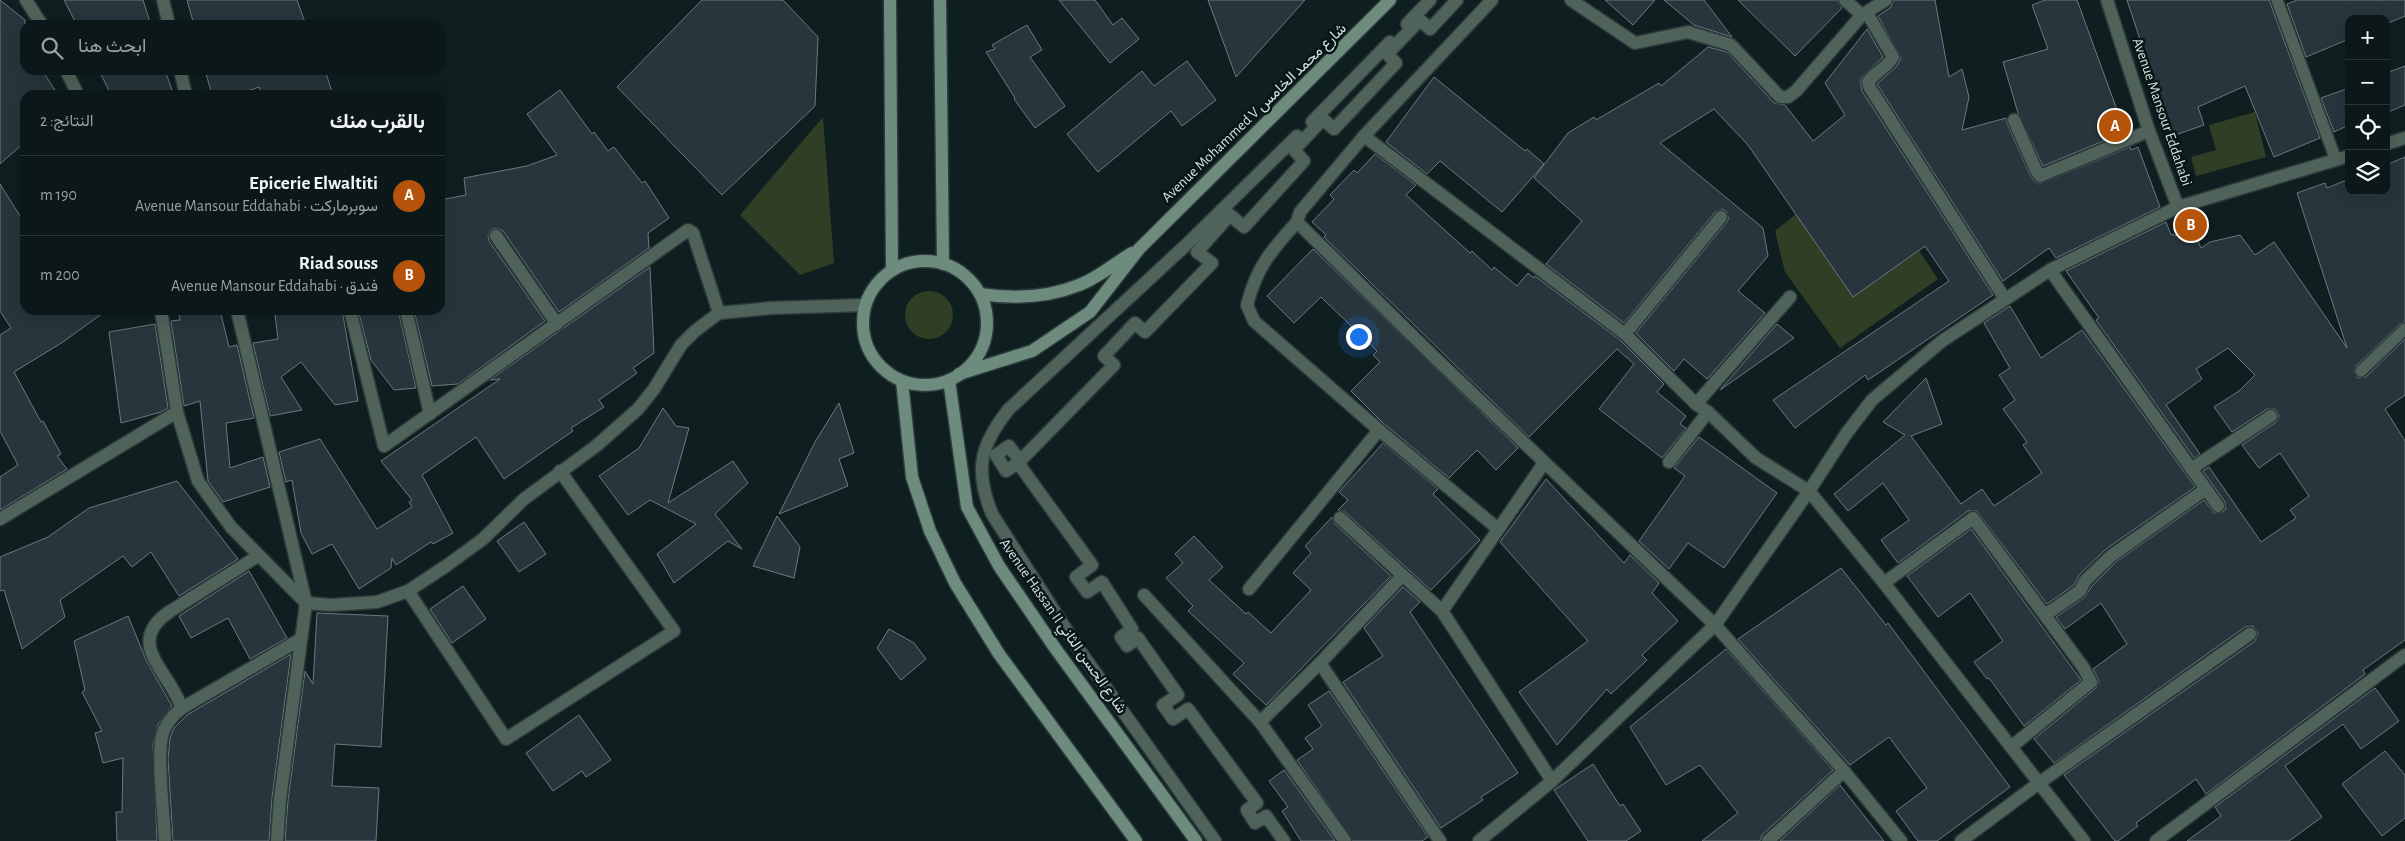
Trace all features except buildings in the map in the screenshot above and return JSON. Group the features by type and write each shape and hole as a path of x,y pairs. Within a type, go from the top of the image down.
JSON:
{"main road":[{"path":"890,0 892,270"},
{"path":"940,0 943,264"},
{"name":"Avenue Mohammed V شارع محمد الخامس","path":"954,377 1032,351 1090,312 1139,249 1390,0"},
{"name":"Avenue Mohammed V شارع محمد الخامس","path":"980,294 1021,297 1041,296 1080,285 1139,249"},
{"path":"917,262 943,264 958,270 971,281 980,294 986,311 987,329 982,347 973,362 954,377 926,385 902,381 877,363 869,350 863,328 865,305 876,286 892,270 917,262"},
{"name":"Avenue Hassan II شارع الحسن الثاني","path":"954,377 967,507 1005,574 1196,841"},
{"path":"902,381 912,477 930,531 955,583 999,654 1136,841"}],"street":[{"path":"26,0 39,20"},
{"path":"163,0 168,20"},
{"path":"1215,841 1080,651 992,514 984,491 982,464 984,449 994,428 1009,408 1201,231 1358,77 1430,0"},
{"path":"1284,841 1266,816 1256,823 1247,810 1257,804 1188,709 1173,719 1163,705 1178,695 1138,638 1127,646 1121,637 1132,629 1102,582 1087,592 1076,576 1092,565 1018,463 1006,471 996,455 1009,446 1020,461 1114,365 1104,356 1135,322 1145,332 1212,263 1197,252 1230,215 1244,227 1304,161 1294,150 1323,119 1334,129 1396,63 1387,54 1420,20 1430,30 1458,0"},
{"path":"1492,0 1364,136 1300,212 1297,222 1266,256 1251,289 1247,305 1254,321 1378,430 1497,528"},
{"path":"1571,0 1635,43 1688,32 1731,45 1780,97 1784,98 1796,92 1864,14 1886,0"},
{"path":"1845,0 1864,14 1893,57 1868,82 1870,88 2005,299"},
{"name":"Avenue Mansour Eddahabi","path":"2107,0 2149,131 2178,208 2342,158"},
{"path":"68,75 76,90"},
{"path":"181,75 185,90"},
{"path":"2014,120 2040,176 2149,131"},
{"path":"1364,136 1625,334 1696,404 1708,412 1756,458 1809,491 1884,583 2084,841"},
{"path":"2390,143 2405,138"},
{"path":"1479,841 1552,781 1715,625 1809,491 1846,434 1872,400 1942,341 2050,270 2178,208"},
{"path":"1625,334 1721,217"},
{"path":"1297,222 1544,463 1715,625 1844,771 1901,841"},
{"path":"351,315 384,446 688,230 692,233 719,313"},
{"path":"496,236 557,324"},
{"path":"2050,270 2218,506"},
{"path":"1696,404 1790,297"},
{"path":"161,315 177,412 198,481 226,520 258,556 306,602 331,605 378,602 408,591 483,539 524,499 596,446 638,408 654,389 681,345 695,331 719,313 771,308 865,305"},
{"path":"238,315 306,602 280,799 277,841"},
{"path":"407,315 430,414"},
{"path":"0,519 177,412"},
{"path":"1669,462 1708,412"},
{"path":"2191,469 2271,416"},
{"path":"1249,589 1378,430"},
{"path":"1442,611 1497,528 1544,463"},
{"path":"408,591 506,739 674,631 560,471"},
{"path":"2046,615 2080,591 2085,580 2111,556 2206,489"},
{"path":"1340,518 1442,611 1552,781"},
{"path":"1884,583 1973,518 2046,615 2083,667 2091,682 2011,747"},
{"path":"182,708 170,683 150,651 148,640 150,630 159,619 169,612 258,556"},
{"path":"1260,722 1402,576"},
{"path":"1144,595 1260,722 1345,841"},
{"path":"1961,841 2039,783 2250,634"},
{"path":"165,841 161,751 162,736 168,722 182,708 300,639"},
{"path":"2156,841 2405,655"},
{"path":"1320,662 1440,841"},
{"path":"1768,841 1844,771"}],"lane":[{"path":"2277,0 2342,158"},
{"path":"2361,371 2405,329"}],"green space":[{"path":"2255,112 2266,157 2196,176 2191,157 2216,150 2209,125"},
{"path":"823,117 834,263 800,275 740,215"},
{"path":"1860,162 1938,279 1840,348 1785,272 1775,231"},
{"path":"929,291 938,293 946,298 951,306 953,315 951,324 946,332 938,337 929,339 920,337 912,332 907,324 905,315 907,306 912,298 920,293"}],"place":[{"name":"Epicerie Elwaltiti","path":"2115,126"},
{"name":"Riad souss","path":"2191,225"}]}
